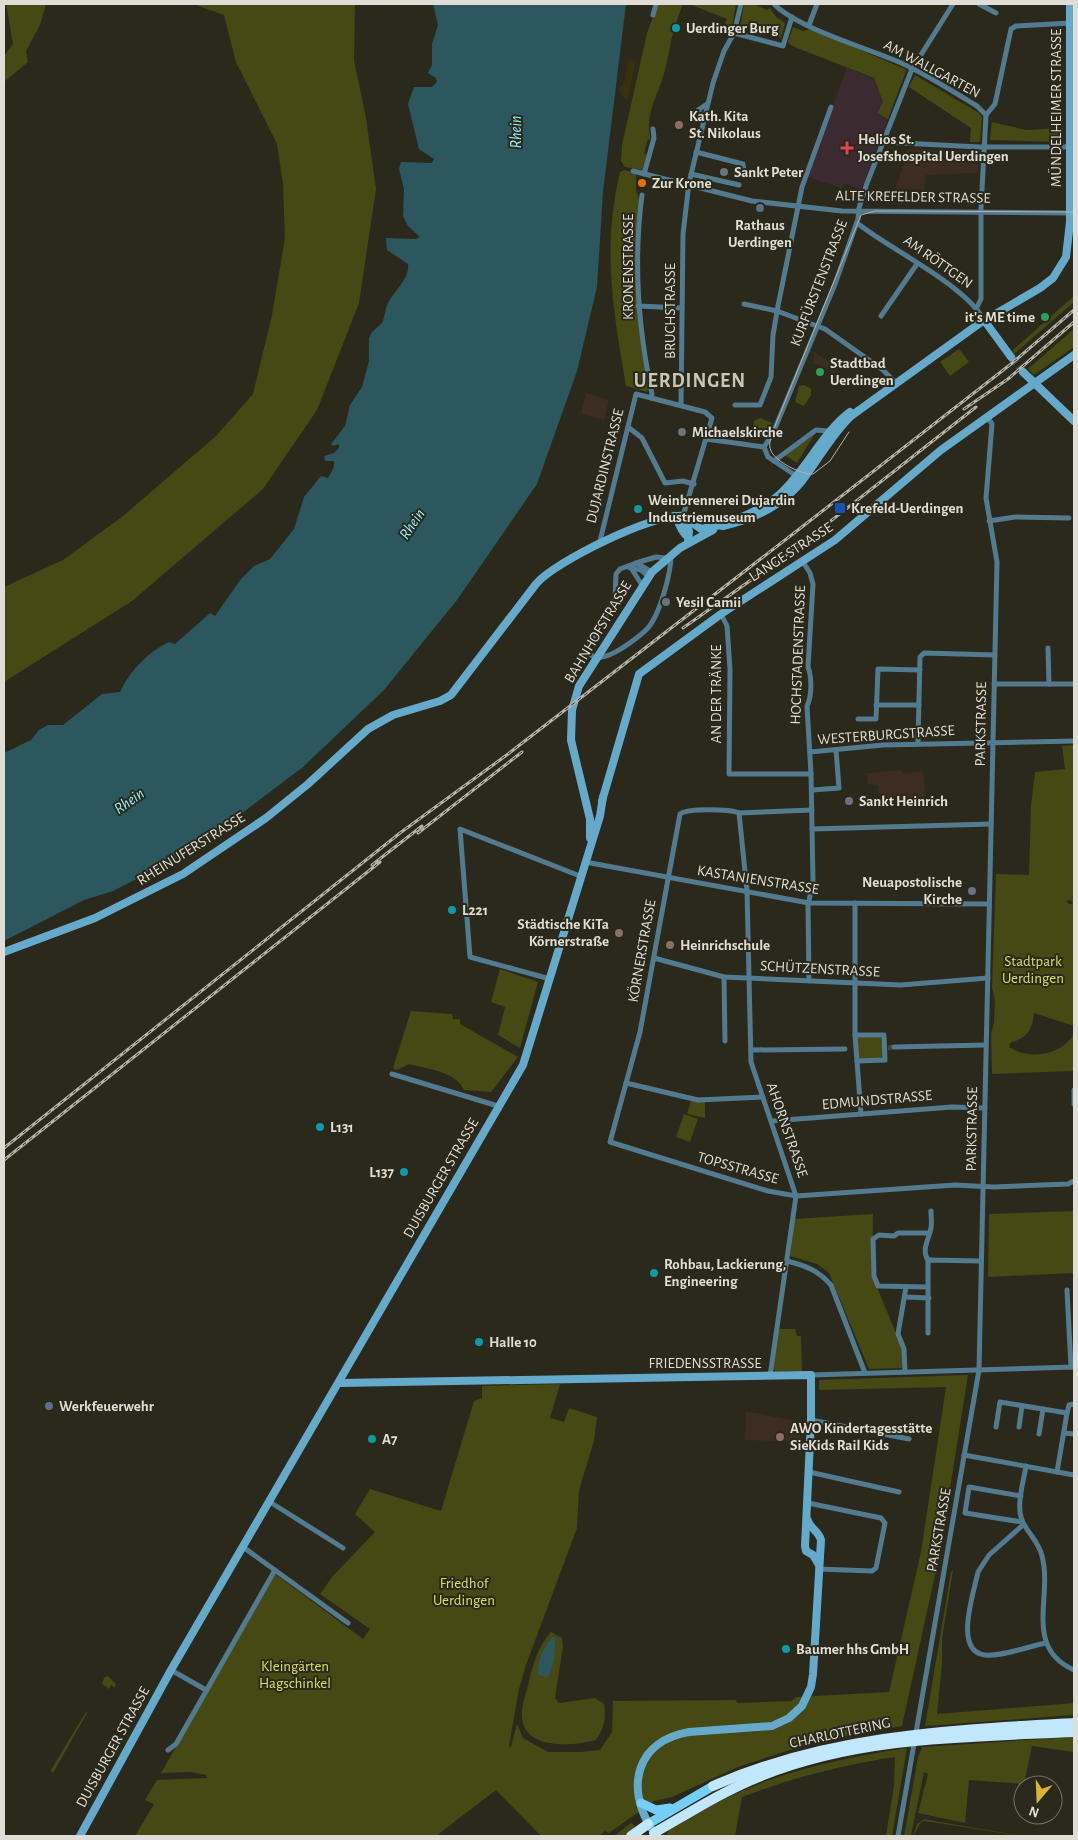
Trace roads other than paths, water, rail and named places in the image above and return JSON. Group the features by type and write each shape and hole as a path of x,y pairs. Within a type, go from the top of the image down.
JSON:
{"highway":[{"name":"CHARLOTTERING","path":"713,1786 789,1758 879,1738 937,1731 1074,1722"},
{"name":"CHARLOTTERING","path":"654,1835 710,1800 761,1776 823,1757 880,1746 937,1739 1074,1732"},
{"name":"CHARLOTTERING","path":"631,1836 648,1824"}],"main road":[{"name":"MÜNDELHEIMER STRASSE","path":"984,320 1040,288 1059,271 1068,250 1072,213 1070,4"},
{"name":"BAHNHOFSTRASSE","path":"589,847 591,829 587,804 575,761 570,724 576,695 587,670 650,574 688,539 726,524 767,504 799,478 838,428 896,382 984,320"},
{"name":"AM RÖTTGEN","path":"984,320 1011,357"},
{"name":"LANGE STRASSE","path":"638,676 721,614 803,562 853,526 941,450 1074,355"},
{"path":"1024,372 1074,421"},
{"name":"BAHNHOFSTRASSE","path":"718,527 740,523 767,511 784,500 834,424 856,406 896,382"},
{"path":"674,516 688,539"},
{"name":"RHEINUFERSTRASSE","path":"4,952 95,918 144,895 197,865 249,830 295,795 368,729 393,715 440,702 451,695 545,574 626,532 674,516 683,516"},
{"path":"683,516 701,529 726,524"},
{"path":"683,516 689,531 688,539"},
{"name":"DUISBURGER STRASSE","path":"591,829 603,797 638,676"},
{"name":"DUISBURGER STRASSE","path":"80,1836 171,1670 523,1065 600,816 603,797"},
{"path":"587,804 596,807 600,805"},
{"path":"811,1375 808,1503 805,1535 806,1551 817,1553"},
{"name":"FRIEDENSSTRASSE","path":"339,1383 811,1375"},
{"path":"807,1517 811,1529 818,1533"},
{"path":"805,1535 810,1532 818,1533"},
{"path":"654,1835 648,1824 637,1787 640,1768 650,1750 665,1738 689,1732 772,1726 789,1718 802,1706 811,1687 813,1674 818,1533"},
{"name":"CHARLOTTERING","path":"648,1824 713,1786"},
{"path":"641,1803 656,1810 675,1808"}],"street":[{"path":"653,15 656,4"},
{"path":"707,104 698,110 700,115 706,116 707,104 719,64 734,33 741,4"},
{"name":"AM WALLGARTEN","path":"774,4 792,17 912,69 977,106 986,115"},
{"path":"809,25 817,4"},
{"name":"KURFÜRSTENSTRASSE","path":"764,447 773,433 818,325 857,223 858,211 883,142 912,69 953,4"},
{"path":"979,4 996,13"},
{"path":"734,33 783,46 792,17"},
{"path":"977,308 981,299 981,213 986,115 996,104 1011,29 1016,26 1071,23"},
{"path":"735,405 760,405 771,377 773,335 804,181 831,107"},
{"name":"BRUCHSTRASSE","path":"681,405 685,218 691,174 706,116"},
{"path":"644,174 654,138 653,130"},
{"path":"883,142 985,146 1072,145"},
{"path":"696,152 742,164 744,171"},
{"name":"ALTE KREFELDER STRASSE","path":"633,171 752,201 799,207 858,211 1072,213"},
{"path":"691,174 739,185"},
{"name":"KRONENSTRASSE","path":"642,195 637,259 638,306 651,398"},
{"name":"AM RÖTTGEN","path":"857,223 977,308 984,320"},
{"path":"881,316 917,264"},
{"path":"744,304 818,325 896,382"},
{"path":"638,306 682,308"},
{"name":"DUJARDINSTRASSE","path":"599,545 636,394 651,398"},
{"path":"651,398 681,405 711,416 712,422 683,516"},
{"name":"PARKSTRASSE","path":"898,1836 979,1370 997,562 986,498 992,424 988,418"},
{"path":"628,427 642,438 646,444 665,483 683,481 694,484"},
{"name":"BAHNHOFSTRASSE","path":"774,461 816,430 828,431"},
{"path":"706,439 764,447 768,457 799,478"},
{"path":"989,521 1015,517 1069,518"},
{"path":"669,556 671,568 657,613 647,628 608,657 599,658 592,655 588,647 615,600 616,574 636,563 656,557 669,556"},
{"name":"HOCHSTADENSTRASSE","path":"803,562 814,584 808,667 810,673 810,700 807,712 812,810"},
{"path":"636,563 650,574"},
{"path":"628,567 650,574"},
{"path":"628,567 635,571 642,585"},
{"name":"AN DER TRÄNKE","path":"721,614 727,626 730,669 731,722 728,772 730,775 811,774"},
{"path":"1048,648 1049,684"},
{"path":"918,741 920,657 924,653 995,655"},
{"path":"858,719 876,719 878,669 920,670"},
{"path":"994,684 1074,684"},
{"path":"876,705 919,705"},
{"name":"WESTERBURGSTRASSE","path":"810,752 883,745 1074,741"},
{"path":"812,790 839,788 836,750"},
{"name":"KÖRNERSTRASSE","path":"610,1142 640,1032 680,814 688,810 731,810 738,812"},
{"path":"747,891 738,812 812,810 813,880 809,903 809,981"},
{"path":"812,829 991,824"},
{"path":"550,979 470,957 460,829 580,876"},
{"name":"KASTANIENSTRASSE","path":"585,862 809,903 989,904"},
{"name":"AHORNSTRASSE","path":"747,891 751,1062 796,1196 770,1376"},
{"path":"855,903 855,1036 850,1049 856,1062 861,1114"},
{"name":"SCHÜTZENSTRASSE","path":"654,958 724,977 901,985 988,978"},
{"path":"724,977 726,1041"},
{"path":"855,1036 884,1035 886,1048 885,1060 856,1062"},
{"path":"894,1047 986,1045"},
{"path":"751,1050 850,1049"},
{"path":"392,1074 498,1106"},
{"path":"626,1083 692,1099 712,1101 763,1097"},
{"path":"1074,1090 1074,1104"},
{"name":"EDMUNDSTRASSE","path":"772,1121 952,1107 985,1108"},
{"name":"TOPSSTRASSE","path":"610,1142 768,1191 796,1196 955,1185 983,1187 1068,1184 1074,1181"},
{"path":"928,1333 928,1260 925,1256 926,1237 929,1233 931,1211"},
{"path":"928,1287 878,1286 874,1276 873,1239 879,1235 894,1236 898,1233 929,1233"},
{"path":"928,1260 981,1261"},
{"path":"787,1261 810,1267 820,1273 831,1285 865,1373"},
{"path":"905,1372 904,1349 898,1334 906,1297 906,1287"},
{"name":"FRIEDENSSTRASSE","path":"811,1375 1073,1367 1067,1290"},
{"path":"906,1297 929,1298"},
{"path":"996,1427 1000,1402 1067,1413"},
{"path":"1057,1472 1069,1405 1074,1404"},
{"path":"1019,1427 1022,1406"},
{"path":"1039,1434 1043,1409"},
{"path":"811,1420 909,1439"},
{"path":"1064,1433 1074,1434"},
{"path":"964,1455 1074,1475"},
{"path":"1026,1466 1020,1514 1023,1523 1035,1540 1042,1556 1043,1630 1046,1642 1059,1661 1074,1670"},
{"path":"809,1472 899,1492"},
{"path":"1021,1496 969,1487 965,1513 1023,1523"},
{"path":"270,1502 343,1548"},
{"path":"808,1503 880,1518 885,1524 876,1568 872,1571 818,1567"},
{"path":"1023,1523 982,1563 978,1572 967,1635 971,1647 976,1652 986,1655 1046,1642"},
{"path":"244,1547 348,1623"},
{"path":"168,1750 176,1744 274,1570"},
{"path":"171,1670 206,1690"}],"water":[{"name":"Rhein","path":"433,4 626,4 603,192 597,287 577,371 537,484 457,600 384,690 303,767 196,848 113,891 84,900 4,941 4,753 31,740 39,730 48,725 63,725 102,694 120,692 134,670 154,651 169,642 175,644 210,613 215,616 241,579 254,566 270,559 294,529 304,497 321,476 328,478 334,467 334,461 325,461 324,456 334,453 339,448 339,444 333,446 331,444 345,426 350,405 362,387 369,361 369,338 372,332 382,323 388,303 407,275 408,264 387,250 386,238 416,239 420,237 408,226 403,216 404,189 399,169 401,162 432,163 434,159 419,149 408,104 414,87 432,87 437,82 436,78 428,73 432,65 432,44 438,25"},
{"path":"553,1637 555,1637 555,1647 552,1668 547,1677 539,1675 538,1666 542,1655"}],"tunnel":[{"path":"1011,357 1023,372"},
{"path":"888,1048 894,1047"}],"tram line":[{"path":"849,432 830,461 813,474 790,467 778,459 770,448 773,431 861,215 875,211 1074,212"}],"railway":[{"path":"4,1148 400,833 508,754 798,530 1011,364 1074,310"},
{"path":"964,409 1008,379 1074,322"},
{"path":"683,628 795,549 976,407"},
{"path":"418,833 522,752"},
{"path":"372,865 422,826"},
{"path":"4,1160 380,862"}],"place":[{"name":"Uerdinger Burg","path":"676,28"},
{"name":"Kath. Kita St. Nikolaus","path":"679,125"},
{"name":"Helios St. Josefshospital Uerdingen","path":"847,148"},
{"name":"Sankt Peter","path":"724,172"},
{"name":"Zur Krone","path":"642,183"},
{"name":"Rathaus Uerdingen","path":"760,208"},
{"name":"it's ME time","path":"1045,317"},
{"name":"Stadtbad Uerdingen","path":"820,372"},
{"name":"Michaelskirche","path":"682,432"},
{"name":"Krefeld-Uerdingen","path":"840,508"},
{"name":"Weinbrennerei Dujardin Industriemuseum","path":"638,509"},
{"name":"Yesil Camii","path":"666,602"},
{"name":"Sankt Heinrich","path":"849,801"},
{"name":"Neuapostolische Kirche","path":"972,891"},
{"name":"L221","path":"452,910"},
{"name":"Städtische KiTa Körnerstraße","path":"619,933"},
{"name":"Heinrichschule","path":"670,945"},
{"name":"L131","path":"320,1127"},
{"name":"L137","path":"404,1172"},
{"name":"Rohbau, Lackierung, Engineering","path":"654,1273"},
{"name":"Halle 10","path":"479,1342"},
{"name":"Werkfeuerwehr","path":"49,1406"},
{"name":"AWO Kindertagesstätte SieKids Rail Kids","path":"780,1437"},
{"name":"A7","path":"372,1439"},
{"name":"Baumer hhs GmbH","path":"786,1649"}],"district":[{"name":"UERDINGEN","path":"690,381"}],"park label":[{"name":"Stadtpark Uerdingen","path":"1033,970"},
{"name":"Friedhof Uerdingen","path":"464,1592"},
{"name":"Kleingärten Hagschinkel","path":"295,1674"}]}
